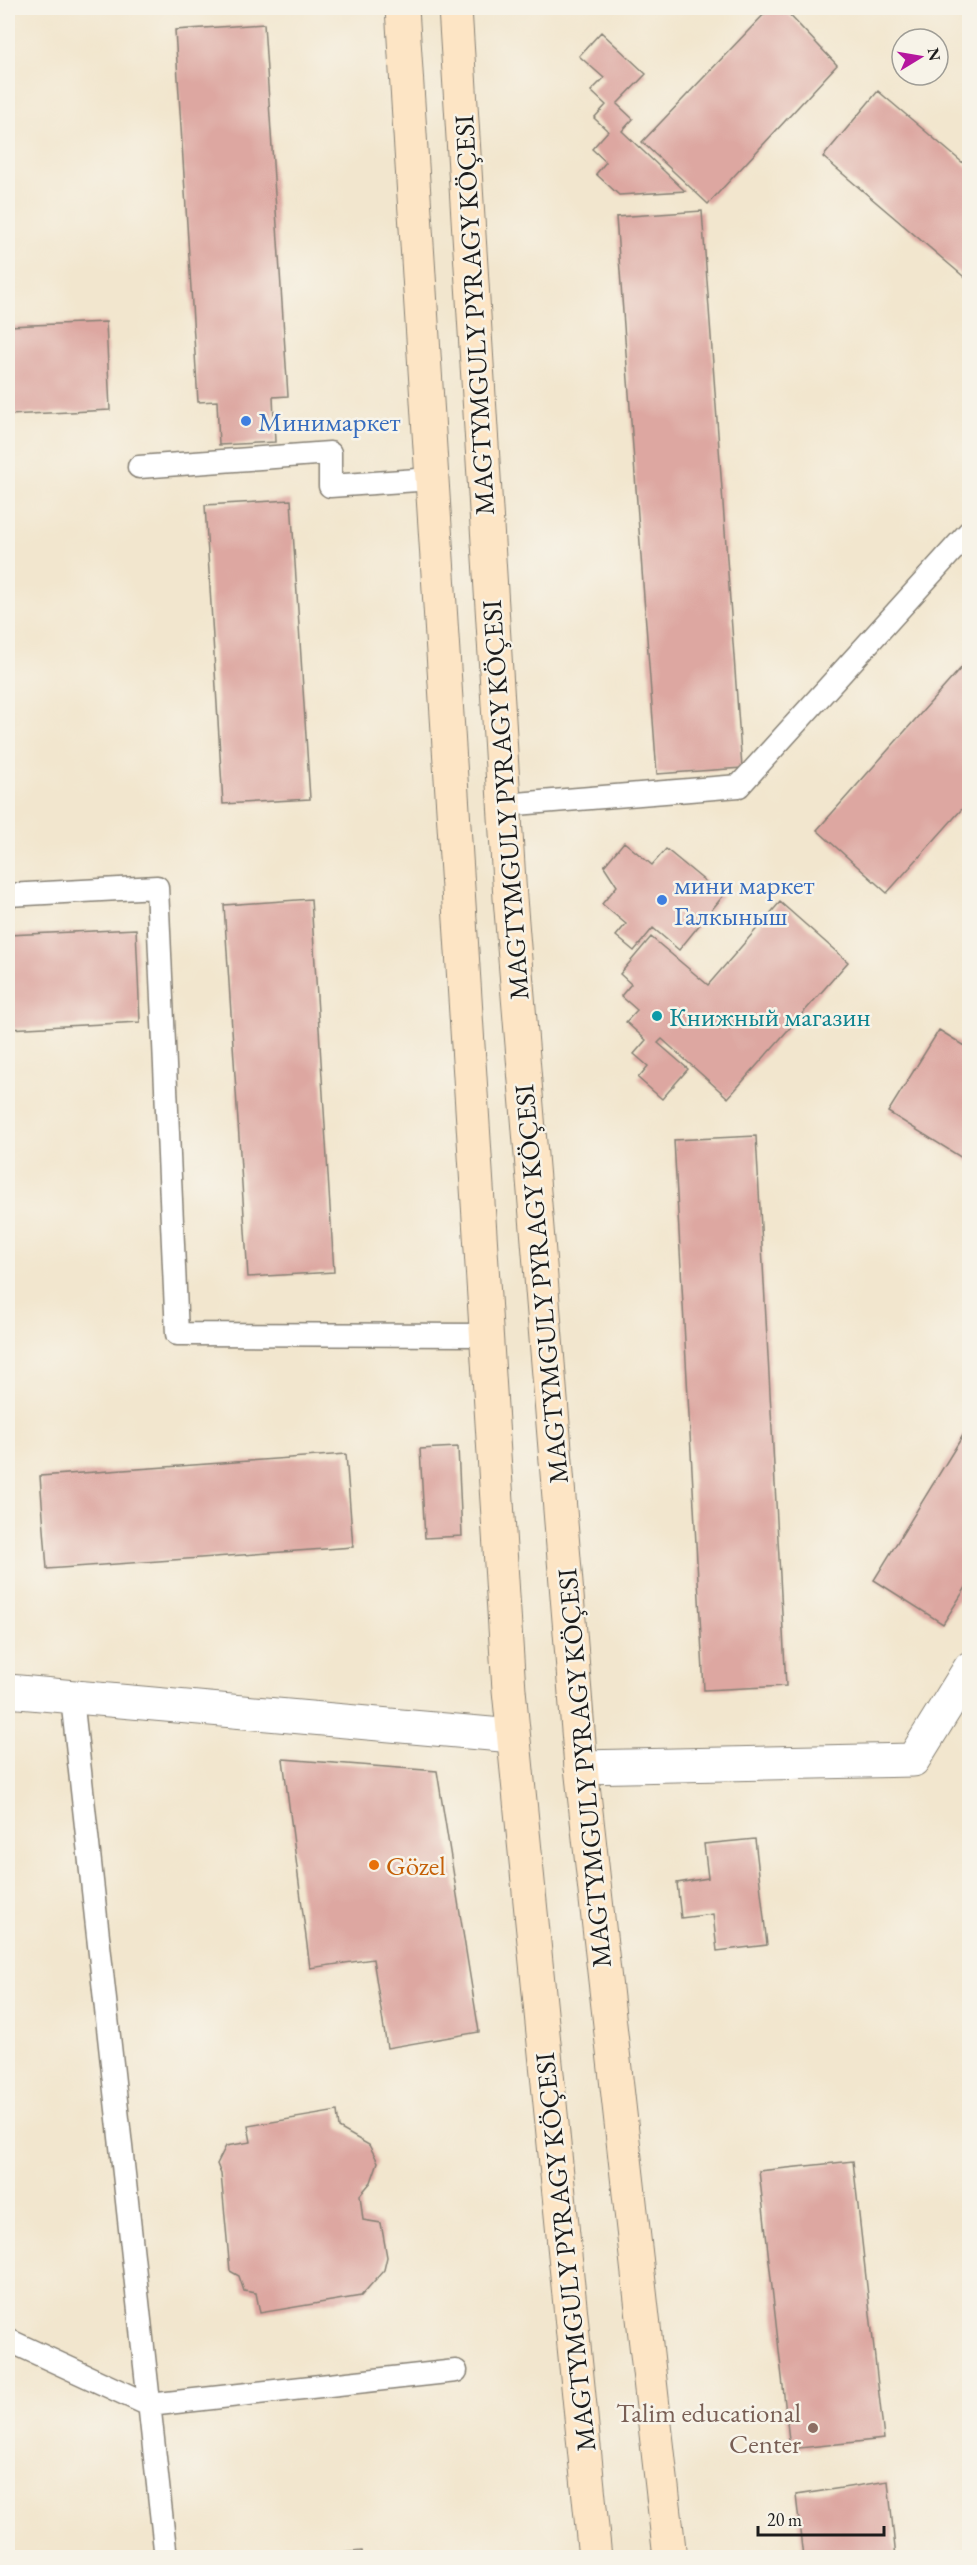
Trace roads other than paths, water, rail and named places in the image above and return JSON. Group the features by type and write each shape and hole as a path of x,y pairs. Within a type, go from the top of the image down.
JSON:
{"main road":[{"name":"MAGTYMGULY PYRAGY KÖÇESI","path":"402,8 513,1736 595,2558"},
{"name":"MAGTYMGULY PYRAGY KÖÇESI","path":"455,8 504,805 581,1767 670,2558"}],"street":[{"path":"581,1767 913,1760 969,1668"},
{"path":"8,1691 513,1736"}],"lane":[{"path":"139,467 330,453 330,486 432,478"},
{"path":"504,805 739,786 969,531"},
{"path":"8,895 157,887 177,1334 486,1335"},
{"path":"72,1698 166,2558"},
{"path":"8,2340 149,2405 456,2370"}],"place":[{"name":"Минимаркет","path":"246,421"},
{"name":"мини маркет Галкыныш","path":"662,900"},
{"name":"Книжный магазин","path":"657,1016"},
{"name":"Gözel","path":"374,1865"},
{"name":"Talim educational Center","path":"813,2428"}]}
